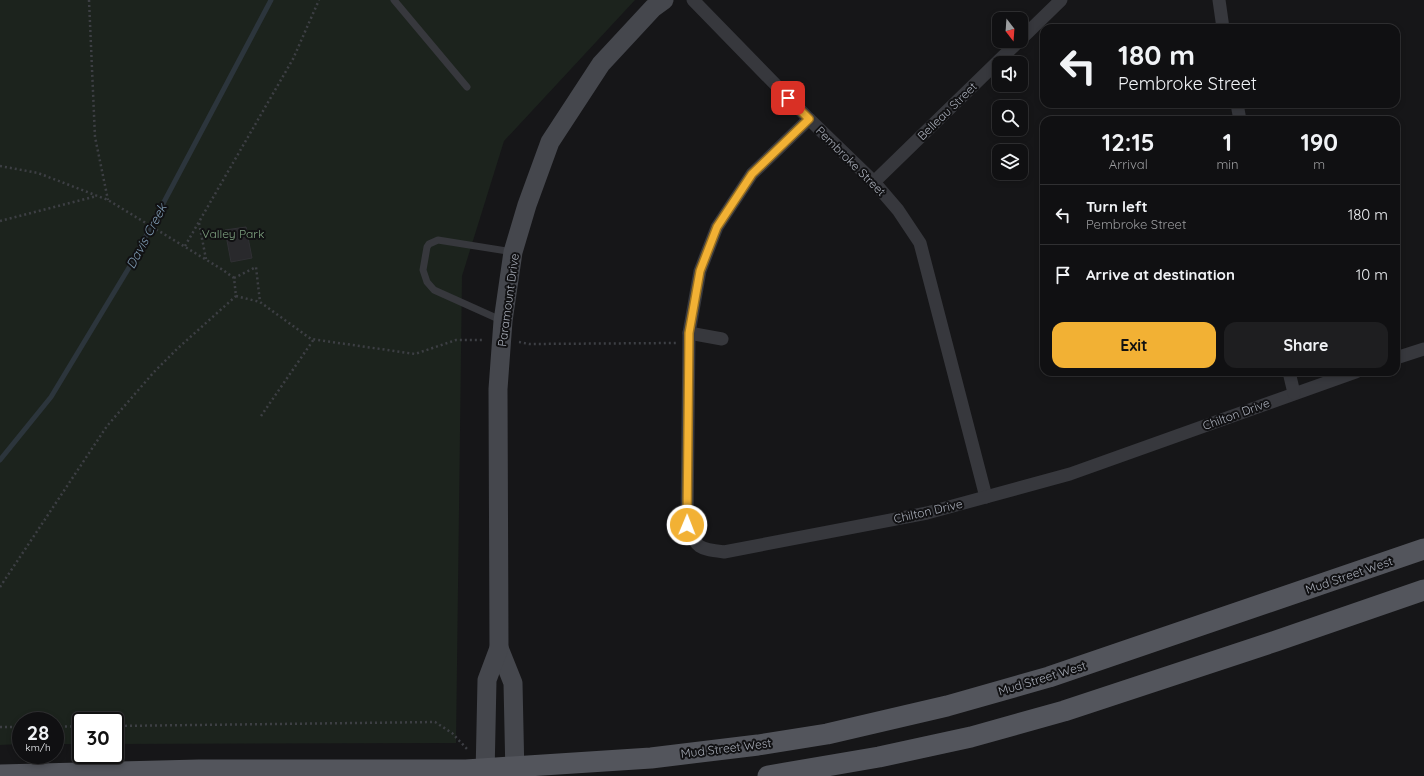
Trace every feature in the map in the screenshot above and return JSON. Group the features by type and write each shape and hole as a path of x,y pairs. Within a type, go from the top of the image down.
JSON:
{"main road":[{"name":"Paramount Drive","path":"486,772 487,680 499,648 498,389 502,330 513,252 527,204 550,142 601,64 653,8 664,0"},
{"name":"Mud Street West","path":"0,775 199,770 515,771 651,758 758,745 827,734 947,706 1049,677 1424,549"},
{"path":"768,776 880,757 971,737 1064,711 1424,590"},
{"name":"Paramount Drive","path":"499,648 513,683 515,771"}],"street":[{"name":"Pembroke Street","path":"693,0 809,119 874,182 898,210 920,243 986,497"},
{"path":"1028,32 1061,0"},
{"path":"1218,0 1223,24"},
{"name":"Belleau Street","path":"874,182 1012,48"},
{"name":"Chilton Drive","path":"809,119 752,174 717,227 700,271 688,338 687,525 692,541 704,549 724,552 927,513 1070,474 1344,376"},
{"path":"688,338 722,339"},
{"path":"1400,357 1424,349"},
{"path":"1290,376 1294,393"}],"lane":[{"path":"394,0 467,87"},
{"path":"502,330 434,290 427,282 424,270 427,247 429,244 438,240 513,252"}],"path":[{"path":"89,0 95,136 108,200"},
{"path":"185,246 293,59 319,0"},
{"path":"0,166 38,173 108,200 120,209 185,246 234,278 236,296"},
{"path":"0,221 98,196"},
{"path":"199,222 206,259"},
{"path":"234,278 256,267 260,302"},
{"path":"236,296 260,302 310,339 415,354 456,340 502,330 529,344 688,338"},
{"path":"0,587 107,426 154,372 177,349 236,296"},
{"path":"261,416 314,339"},
{"path":"124,726 435,722 452,734 486,772"},
{"path":"0,728 12,727"}],"green space":[{"name":"Valley Park","path":"0,0 635,0 504,141 462,276 456,743 124,744 124,712 72,712 72,744 64,744 64,712 12,712 12,744 0,745"}],"building":[{"path":"246,227 252,258 231,262 225,230"}],"waterway":[{"name":"Davis Creek","path":"0,460 51,397 130,266 271,0"}],"route":[{"path":"687,525 689,333 700,271 717,227 752,174 809,119 788,98"}]}
